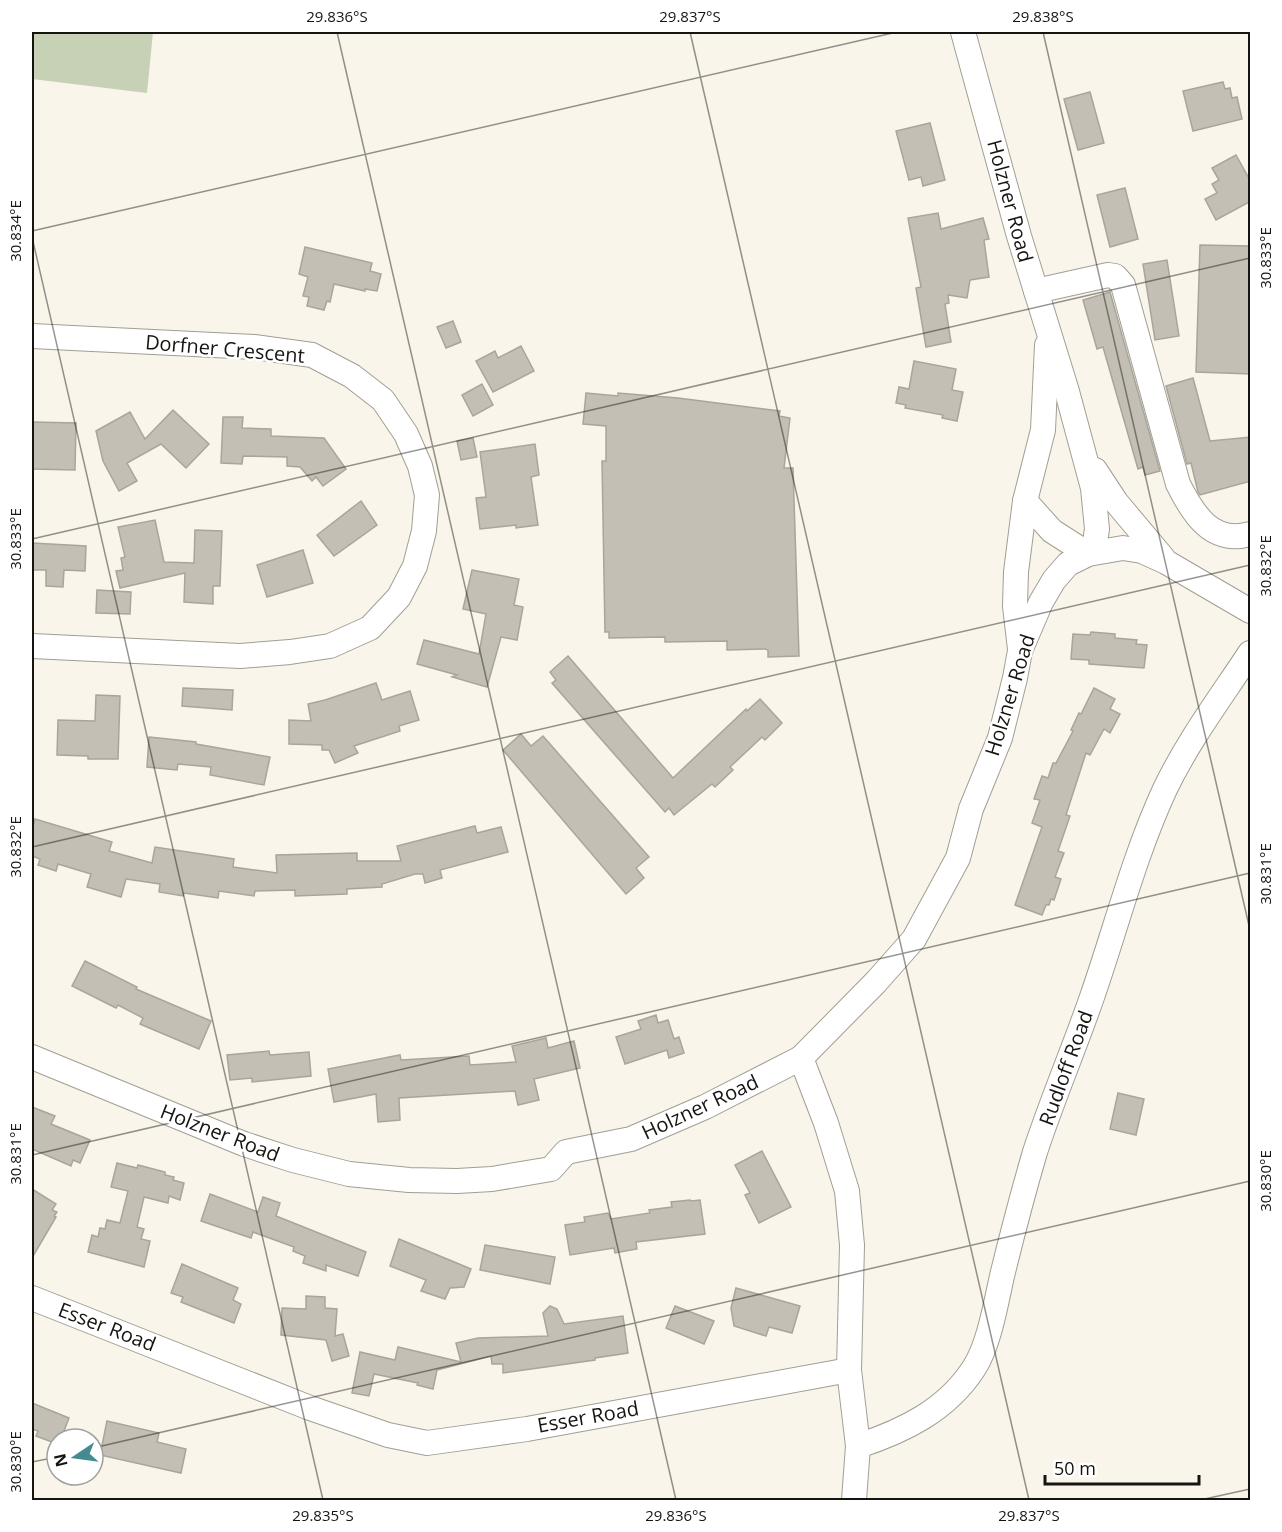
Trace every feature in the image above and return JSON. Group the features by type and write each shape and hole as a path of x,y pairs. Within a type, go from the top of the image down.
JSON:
{"street":[{"name":"Holzner Road","path":"32,1057 244,1144 293,1160 349,1174 409,1180 492,1179 551,1169 566,1152 631,1139 705,1107 801,1058 876,982 914,939 958,858 971,808 1000,738 1016,678 1020,651 1015,606 1016,572 1025,501 1043,430 1048,330 963,32"},
{"path":"1036,291 1108,275 1119,279 1133,317 1178,484 1190,508 1207,526 1224,536 1251,534"},
{"path":"1025,501 1052,531 1088,554 1095,542 1097,522 1093,488 1048,330"},
{"name":"Dorfner Crescent","path":"32,336 254,347 312,355 352,376 383,400 406,434 420,466 427,495 424,531 415,566 399,597 370,628 330,646 240,656 32,646"},
{"path":"1081,444 1102,482 1166,562"},
{"name":"Holzner Road","path":"1020,651 1041,602 1054,579 1068,564 1088,554 1123,549 1142,551 1166,562 1251,611"},
{"name":"Rudloff Road","path":"858,1446 890,1435 926,1417 950,1397 975,1368 990,1326 1010,1243 1036,1152 1092,996 1137,859 1166,788 1201,726 1251,653"},
{"path":"801,1058 826,1123 847,1191 852,1245 849,1370 858,1446 854,1500"},
{"name":"Esser Road","path":"32,1298 310,1408 388,1435 427,1443 527,1429 849,1370"}],"green space":[{"path":"32,32 153,32 147,93 32,79"}],"building":[{"path":"1223,82 1225,89 1230,88 1232,98 1237,97 1242,119 1193,131 1183,91"},
{"path":"1090,92 1104,143 1078,150 1064,99"},
{"path":"930,123 945,180 923,186 921,177 909,180 896,131"},
{"path":"1236,155 1251,182 1251,201 1216,220 1205,199 1217,193 1212,184 1219,180 1212,168"},
{"path":"1125,188 1138,239 1110,247 1097,195"},
{"path":"938,213 941,229 983,218 989,239 984,240 989,277 970,280 967,298 948,295 949,303 945,304 951,342 926,347 916,288 921,287 908,218"},
{"path":"1200,245 1251,246 1251,374 1196,372"},
{"path":"305,247 372,263 370,271 381,274 377,291 365,289 365,291 334,284 330,302 327,301 324,310 307,306 309,297 303,296 308,277 299,274"},
{"path":"1167,260 1179,336 1155,340 1143,264"},
{"path":"1110,292 1160,471 1145,475 1143,467 1138,469 1103,347 1097,349 1083,300"},
{"path":"453,321 461,342 446,348 437,327"},
{"path":"521,346 534,371 493,392 476,361 495,351 498,358"},
{"path":"914,361 956,369 952,390 963,392 957,421 942,418 943,415 905,408 906,405 896,403 899,387 909,389"},
{"path":"1193,378 1210,441 1251,437 1251,481 1200,495 1198,492 1191,463 1187,464 1166,386"},
{"path":"482,384 493,405 473,416 462,395"},
{"path":"586,393 678,398 780,411 779,416 790,418 784,468 793,468 799,656 768,657 768,650 765,649 727,650 727,641 665,642 665,637 609,638 609,632 605,632 602,461 606,461 606,426 583,424"},
{"path":"173,410 209,444 186,468 161,444 127,463 137,481 119,491 103,461 96,431 130,412 145,439"},
{"path":"223,417 243,417 242,428 271,429 271,436 324,438 346,469 323,486 316,477 312,481 300,467 287,466 287,457 243,456 242,464 221,463"},
{"path":"33,422 76,423 75,470 32,469"},
{"path":"473,438 477,457 461,460 457,441"},
{"path":"535,444 539,475 531,477 538,525 480,529 476,498 486,497 480,452"},
{"path":"361,501 377,525 334,556 317,535"},
{"path":"155,520 164,562 194,563 195,530 222,531 220,586 213,586 213,604 184,602 185,573 120,588 116,571 123,570 121,558 125,557 118,527"},
{"path":"32,543 86,546 85,571 64,570 63,587 46,586 46,570 32,570"},
{"path":"303,550 313,583 267,597 257,565"},
{"path":"472,570 519,579 514,605 523,607 517,640 501,637 487,687 452,677 457,675 417,664 424,640 479,654 486,614 463,609"},
{"path":"97,590 131,592 130,614 96,613"},
{"path":"1091,632 1115,634 1115,638 1137,640 1136,644 1147,645 1144,668 1089,664 1089,660 1071,659 1073,634 1090,635"},
{"path":"568,656 673,778 746,709 747,711 760,699 782,723 765,740 762,737 730,767 733,770 715,787 712,784 674,815 669,808 665,812 552,683 556,680 550,672"},
{"path":"376,683 382,700 410,691 419,720 399,726 400,731 354,746 358,753 335,763 329,750 322,750 322,745 289,744 289,720 311,721 308,704"},
{"path":"183,688 233,690 232,710 182,706"},
{"path":"1094,688 1115,699 1110,709 1120,714 1110,733 1104,729 1090,755 1086,753 1066,815 1070,816 1058,851 1064,853 1055,877 1061,879 1054,900 1051,899 1049,905 1046,905 1042,915 1015,905 1042,827 1032,823 1040,800 1034,799 1042,776 1048,778 1053,763 1056,763 1073,731 1071,730 1079,713 1081,714"},
{"path":"96,695 120,696 118,759 88,759 88,756 57,755 58,720 95,721"},
{"path":"521,734 531,746 543,736 649,857 636,868 644,878 626,894 503,750"},
{"path":"149,737 196,742 196,744 270,757 264,785 210,775 211,767 178,764 177,770 147,767"},
{"path":"35,819 112,842 109,851 152,863 155,847 234,859 233,867 277,873 276,855 357,853 357,861 401,861 397,846 475,826 477,833 501,827 508,852 440,870 442,878 425,883 423,874 415,874 382,884 382,887 347,889 347,894 295,896 295,890 255,891 254,896 219,891 218,898 184,893 183,896 159,892 160,884 126,879 121,897 87,887 91,874 58,864 56,871 38,865 40,859 32,856 32,831"},
{"path":"85,961 137,987 136,989 211,1021 199,1049 140,1024 143,1018 118,1005 116,1008 72,986"},
{"path":"656,1015 658,1023 668,1020 674,1039 679,1037 684,1053 669,1058 667,1050 625,1064 616,1037 641,1029 638,1021"},
{"path":"546,1038 548,1048 574,1041 580,1068 534,1079 539,1100 518,1105 515,1091 399,1098 400,1120 378,1122 376,1094 334,1102 328,1069 400,1055 401,1060 469,1056 470,1065 516,1062 512,1046"},
{"path":"269,1051 270,1055 309,1052 311,1076 252,1082 252,1078 230,1080 227,1055"},
{"path":"1118,1093 1144,1099 1136,1135 1110,1129"},
{"path":"32,1107 55,1116 51,1124 90,1140 80,1163 73,1160 71,1166 32,1149"},
{"path":"762,1151 791,1207 759,1223 745,1195 750,1193 735,1165"},
{"path":"117,1163 137,1168 138,1165 165,1172 165,1175 174,1177 173,1180 184,1183 180,1200 169,1196 168,1203 144,1197 137,1227 144,1229 141,1239 150,1241 144,1267 88,1252 92,1235 98,1237 100,1228 105,1229 107,1220 120,1223 128,1191 111,1187"},
{"path":"32,1189 56,1204 52,1210 57,1212 32,1258"},
{"path":"210,1194 258,1212 263,1197 280,1203 276,1216 366,1252 358,1276 326,1265 326,1271 303,1263 305,1256 293,1251 294,1247 253,1232 251,1238 201,1221"},
{"path":"700,1200 705,1234 636,1242 637,1249 615,1253 614,1248 570,1255 565,1225 585,1222 584,1217 608,1213 611,1219 650,1213 649,1210 672,1207 671,1202"},
{"path":"399,1239 471,1269 464,1287 450,1288 445,1299 421,1291 426,1280 390,1266"},
{"path":"485,1245 555,1257 550,1284 480,1270"},
{"path":"182,1264 238,1288 233,1300 241,1304 234,1323 181,1302 183,1297 171,1293"},
{"path":"736,1288 800,1306 792,1333 769,1327 766,1336 734,1326 731,1308"},
{"path":"306,1296 325,1297 325,1308 337,1309 335,1336 343,1334 349,1356 332,1361 326,1340 281,1335 282,1308 306,1309"},
{"path":"550,1306 557,1309 564,1324 623,1316 628,1353 503,1373 503,1364 492,1364 491,1356 437,1370 433,1389 417,1385 418,1383 374,1374 369,1396 352,1393 360,1352 395,1360 398,1347 461,1362 456,1343 478,1338 548,1336 543,1313"},
{"path":"675,1306 714,1321 704,1344 666,1328"},
{"path":"32,1403 69,1418 66,1427 45,1427 45,1439 36,1436 38,1431 32,1429"},
{"path":"107,1421 159,1433 157,1442 186,1449 181,1473 105,1456"}]}
